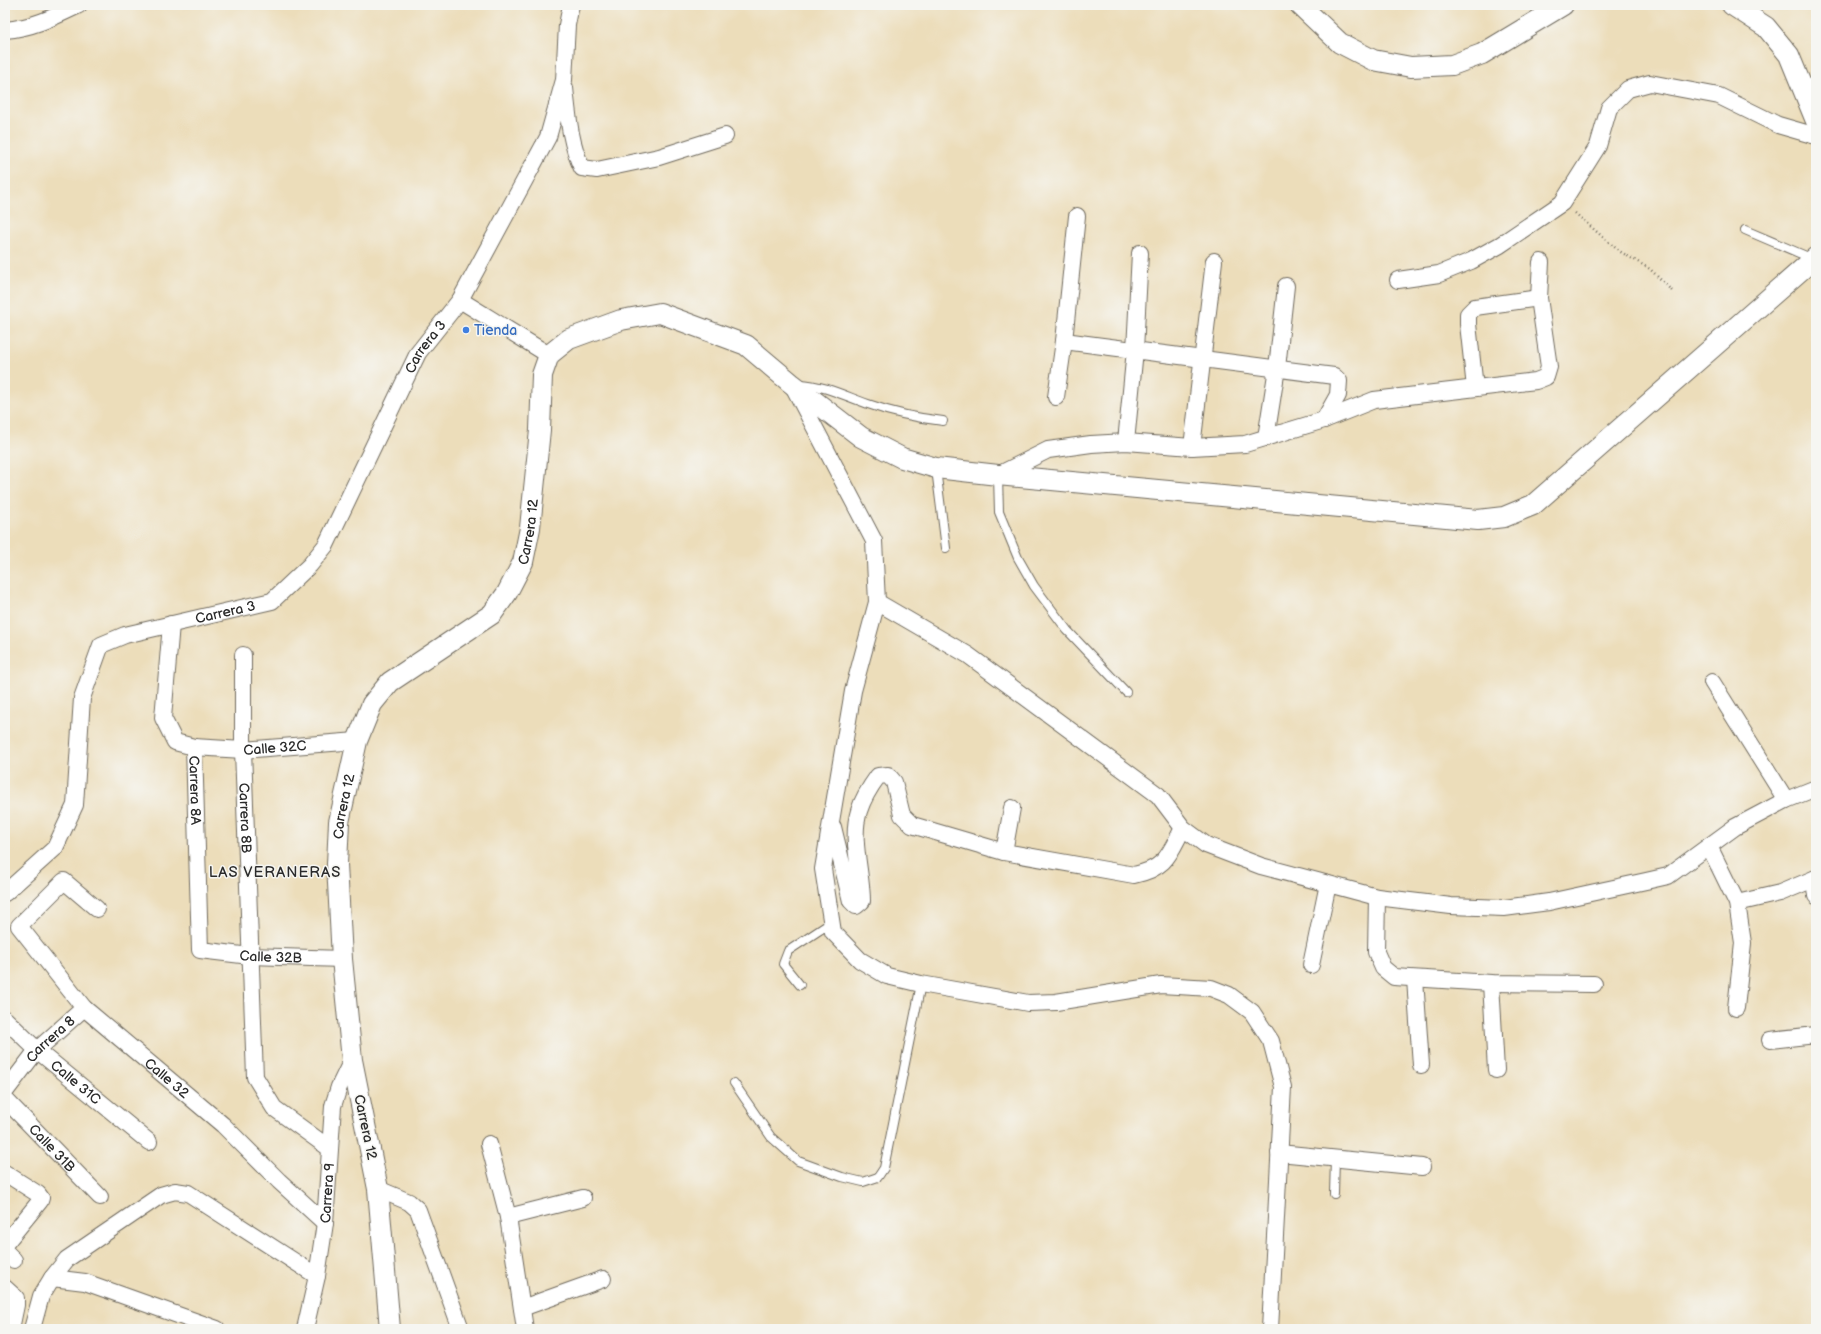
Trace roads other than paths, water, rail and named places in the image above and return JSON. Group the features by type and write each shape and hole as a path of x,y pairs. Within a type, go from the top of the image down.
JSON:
{"street":[{"path":"5,30 22,29 44,22 79,5"},
{"path":"571,5 567,25 564,80 569,125 576,154 582,168 597,170 659,157 725,136"},
{"path":"1300,5 1340,43 1373,60 1411,67 1452,65 1482,54 1563,5"},
{"path":"1732,5 1766,27 1789,55 1816,121"},
{"name":"Carrera 3","path":"5,893 55,848 75,805 82,698 101,645 125,635 272,601 310,565 326,545 418,353 460,300 548,137 564,80"},
{"path":"1398,280 1439,274 1471,261 1500,245 1562,203 1598,146 1609,108 1628,89 1650,84 1719,96 1778,125 1816,136"},
{"path":"1056,397 1064,341 1077,216"},
{"path":"1126,442 1135,350 1140,253"},
{"path":"460,300 548,355 569,339 621,320 660,313 746,345 791,383 861,437 902,458 936,468 1478,520 1504,517 1533,505 1815,259"},
{"path":"1192,447 1214,261"},
{"path":"998,475 1048,450 1091,444 1126,442 1192,447 1245,444 1324,420 1374,400 1536,381 1546,377 1549,367 1539,298 1541,262"},
{"path":"1266,438 1277,368 1286,286"},
{"path":"1475,388 1468,314 1475,307 1539,298"},
{"path":"1064,341 1334,376 1339,381 1338,395 1324,420"},
{"name":"Carrera 12","path":"390,1329 378,1189 352,1060 342,959 337,864 339,822 357,741 372,704 390,682 492,614 507,592 523,562 530,528 540,430 542,375 548,355"},
{"path":"791,383 874,541 877,602 853,691 824,869 833,932 860,960 887,976 921,984 1028,1003 1056,1002 1161,985 1211,988 1229,995 1252,1012 1271,1041 1283,1087 1270,1329"},
{"path":"877,602 968,655 1152,790 1158,795 1183,828 1206,845 1261,866 1377,897 1451,906 1504,908 1549,902 1668,876 1736,827 1786,800 1816,788"},
{"name":"Carrera 8A","path":"171,624 163,718 175,742 194,746 200,950"},
{"name":"Carrera 8B","path":"243,655 243,750 256,1077 274,1108 329,1148"},
{"path":"1712,682 1786,800"},
{"name":"Calle 32C","path":"194,746 243,750 357,741"},
{"path":"832,819 851,901 856,906 862,901 856,836 858,812 867,791 878,776 888,775 894,782 902,815 912,825 1004,852 1134,875 1146,873 1166,860 1183,828"},
{"path":"1004,852 1012,808"},
{"path":"1709,846 1737,903 1743,943 1736,1008"},
{"path":"1737,903 1780,893 1815,878 1816,896"},
{"name":"Calle 32","path":"97,909 64,882 19,926 84,1008 223,1125 279,1181 325,1223"},
{"path":"1311,965 1328,884"},
{"path":"1377,897 1376,952 1383,968 1394,977 1492,983 1594,984"},
{"name":"Calle 32B","path":"200,950 250,956 342,959"},
{"path":"1415,979 1421,1065"},
{"path":"1492,983 1496,1070"},
{"name":"Carrera 8","path":"5,1092 37,1050 84,1008"},
{"name":"Calle 31C","path":"5,1019 37,1050 149,1142"},
{"path":"1770,1040 1816,1035"},
{"name":"Carrera 9","path":"306,1329 317,1276 325,1223 333,1106 339,1087 352,1060"},
{"name":"Calle 31B","path":"5,1099 100,1197"},
{"path":"489,1144 508,1217 526,1329"},
{"path":"1280,1153 1422,1167"},
{"path":"5,1173 38,1194 41,1198 40,1202 5,1244"},
{"path":"378,1189 409,1202 418,1210 461,1329"},
{"path":"32,1329 42,1296 52,1278 67,1259 161,1195 174,1191 188,1193 317,1276"},
{"path":"508,1217 583,1198"},
{"path":"52,1278 84,1282 217,1329"},
{"path":"522,1308 603,1279"},
{"path":"5,1288 16,1298 11,1329"}],"lane":[{"path":"1745,230 1815,259"},
{"path":"791,383 810,384 911,418 943,421"},
{"path":"936,468 946,548"},
{"path":"998,475 999,512 1018,558 1034,586 1067,630 1126,692"},
{"path":"800,985 783,964 788,951 832,922"},
{"path":"734,1083 771,1137 798,1161 842,1177 864,1182 878,1177 884,1168 921,984"},
{"path":"1334,1194 1335,1158"}],"place":[{"name":"Tienda","path":"466,330"}],"district":[{"name":"LAS VERANERAS","path":"275,872"}]}
